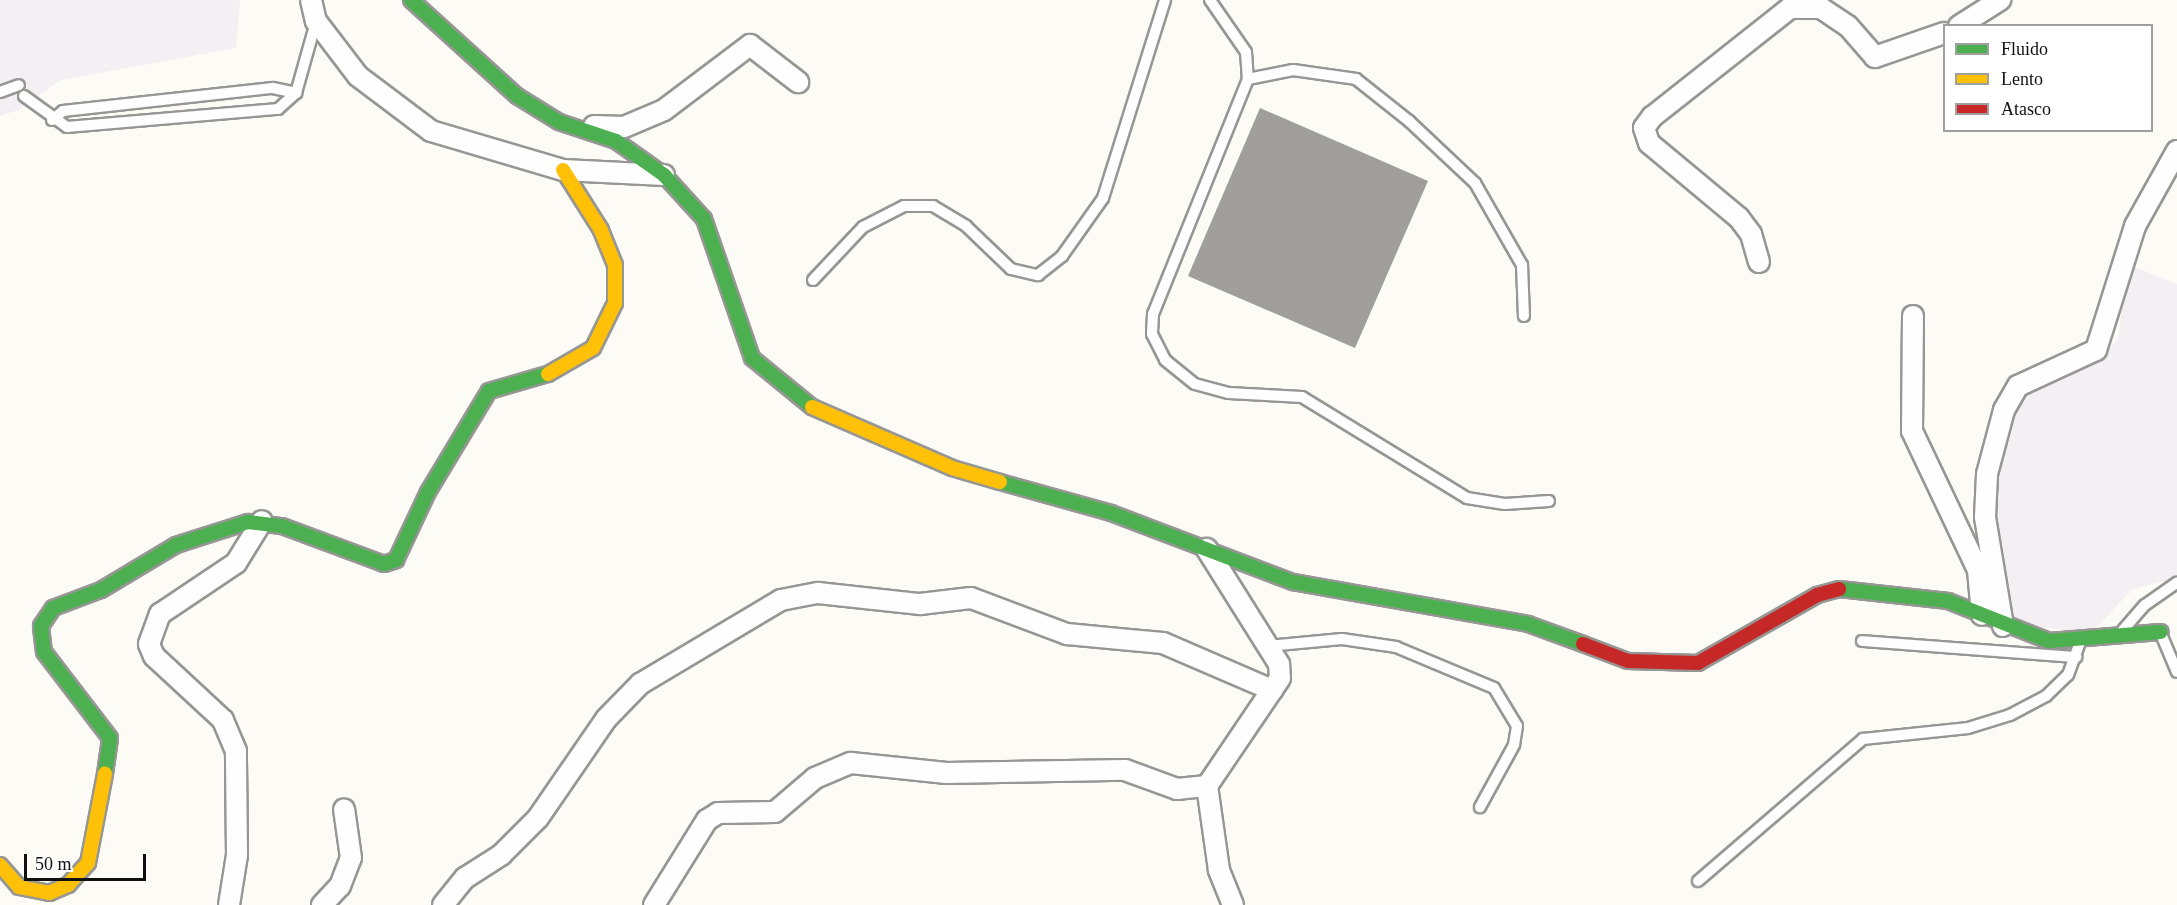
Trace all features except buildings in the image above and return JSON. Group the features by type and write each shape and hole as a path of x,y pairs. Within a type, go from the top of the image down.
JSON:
{"street":[{"path":"311,0 316,21 358,76 431,131 563,170 664,175"},
{"path":"411,0 486,72 559,122 616,141 664,175 704,219 752,358 805,404 951,468 1204,544 1293,582 1528,624 1628,661 1663,666 1698,663 1719,654 1817,595 1849,586 1899,590 1982,615 2003,626 2049,641 2114,639 2161,632"},
{"path":"1962,24 2000,0"},
{"path":"1759,262 1751,234 1739,218 1649,143 1644,128 1652,117 1790,8 1821,8 1848,26 1875,57 1943,33"},
{"path":"559,122 624,127 677,102 750,45 798,82"},
{"path":"2003,626 1985,517 1987,474 2004,410 2018,386 2097,350 2135,226 2172,165 2177,151"},
{"path":"0,865 19,887 49,893 68,885 88,863 98,836 110,738 44,652 39,638 46,617 62,602 101,590 176,545 262,521 367,559 396,560 428,492 489,390 561,370 592,348 615,303 615,265 601,230 563,170"},
{"path":"1913,316 1912,431 1978,570 1982,615"},
{"path":"229,905 237,855 236,750 223,720 154,656 149,644 160,614 236,562 262,521"},
{"path":"1204,544 1279,664 1280,678 1207,786 1219,870 1233,905"},
{"path":"443,905 465,878 501,855 538,818 606,719 640,684 780,600 818,593 920,604 971,598 1067,634 1163,643 1272,690"},
{"path":"654,905 707,820 718,813 776,812 814,778 851,763 946,773 1125,770 1178,789 1207,786"},
{"path":"322,905 340,886 351,858 350,825 344,809"}],"lane":[{"path":"813,280 863,227 904,206 933,206 966,226 1011,269 1038,276 1062,256 1103,198 1165,0"},
{"path":"1210,0 1246,52 1248,79 1153,314 1152,334 1165,360 1195,384 1229,393 1302,397 1467,498 1505,504 1549,501"},
{"path":"0,92 21,91 52,120 67,127 279,109 296,93 316,21"},
{"path":"1248,79 1293,70 1356,79 1409,121 1475,183 1522,265 1524,316"},
{"path":"52,120 63,111 273,88 296,93"},
{"path":"2114,639 2145,605 2177,584"},
{"path":"2161,632 2177,672"},
{"path":"1268,646 1342,639 1396,647 1494,688 1517,726 1514,745 1480,807"},
{"path":"1698,881 1863,739 1968,728 2010,715 2046,696 2068,675 2081,640"},
{"path":"1862,641 2076,657"}],"shaded area":[{"path":"0,0 240,0 236,48 61,80 18,110 0,116"},
{"path":"2127,264 2177,284 2177,578 2133,589 2090,634 2019,624 1997,612 1986,492 2010,395 2032,379 2090,367 2118,339"}],"traffic: fast":[{"path":"411,0 517,96 559,122 616,141 664,175 704,219 752,358 812,407"},
{"path":"105,774 110,738 44,652 41,626 53,608 101,590 176,545 248,522 282,526 384,564 396,560 428,492 489,391 548,374"},
{"path":"1000,482 1111,513 1293,582 1528,624 1583,644"},
{"path":"1839,589 1948,601 2049,641 2161,632"}],"traffic: slow":[{"path":"548,374 593,348 615,303 615,265 601,230 563,170"},
{"path":"812,407 952,468 1000,482"},
{"path":"0,865 19,887 49,893 68,885 88,863 105,774"}],"traffic: jam":[{"path":"1583,644 1628,661 1698,663 1817,595 1839,589"}]}
